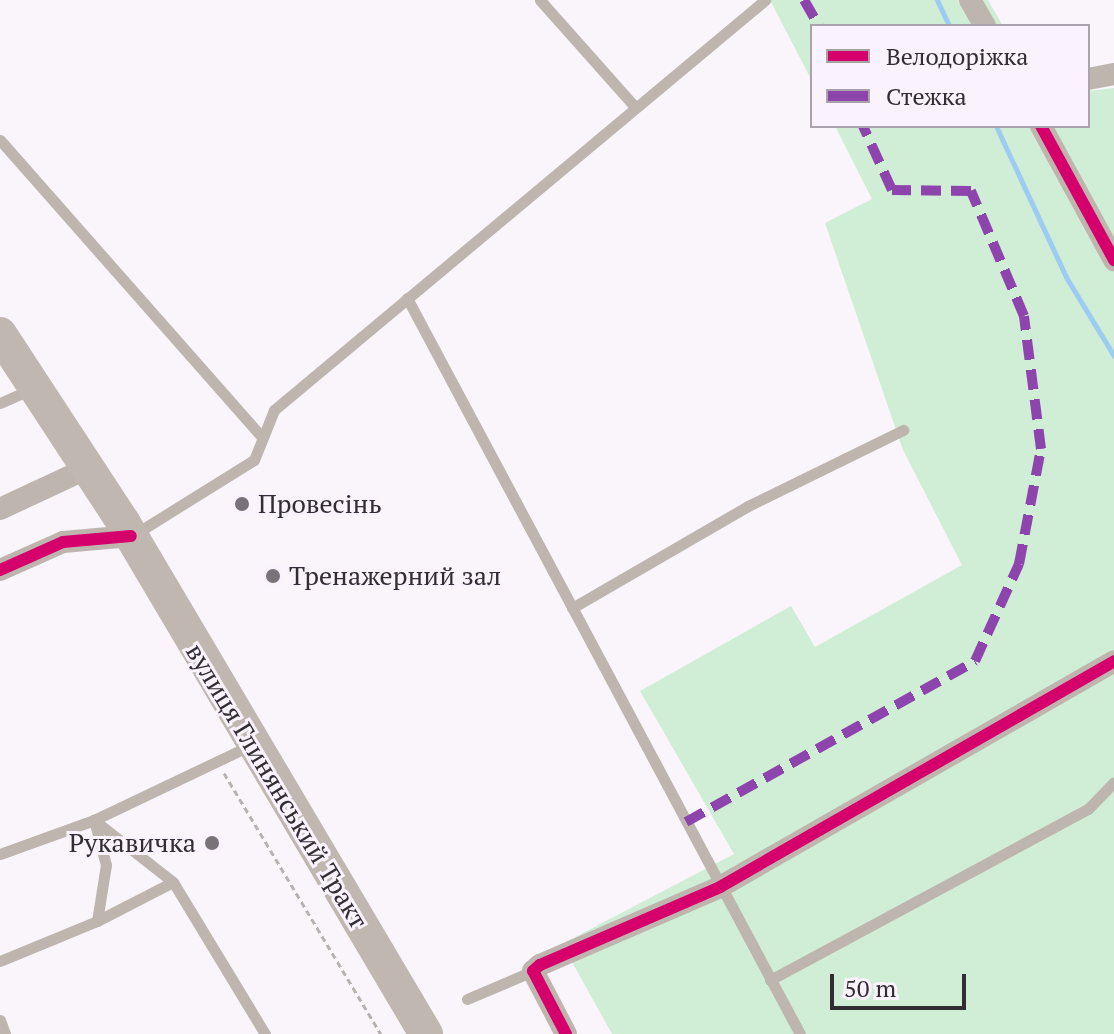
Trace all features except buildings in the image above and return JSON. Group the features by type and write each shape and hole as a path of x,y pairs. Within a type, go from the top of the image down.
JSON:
{"main road":[{"name":"вулиця Глинянський Тракт","path":"0,334 127,529 251,745 426,1034"}],"street":[{"path":"970,0 984,24"},
{"path":"1090,79 1114,74"},
{"path":"1042,128 1114,260"},
{"path":"0,509 88,468"},
{"path":"0,570 63,542 127,529"},
{"path":"566,1034 533,971 720,887 1114,661"}],"lane":[{"path":"540,0 634,106"},
{"path":"127,529 254,460 274,410 634,106 765,0"},
{"path":"0,140 262,437"},
{"path":"407,298 800,1034"},
{"path":"0,403 35,387"},
{"path":"572,608 748,506 903,430"},
{"path":"0,854 94,820 251,745"},
{"path":"770,980 1088,809 1114,782"},
{"path":"94,820 173,882 265,1034"},
{"path":"94,820 106,865 97,921"},
{"path":"0,961 97,921 173,882"},
{"path":"467,999 533,971"},
{"path":"0,1020 5,1034"}],"path":[{"path":"218,763 381,1034"}],"green space":[{"path":"770,0 988,0 1002,24 810,24 810,77"},
{"path":"1114,88 1114,1034 612,1034 562,944 734,854 640,691 791,606 815,647 962,565 903,450 825,223 872,199 836,128 1090,128 1090,91"}],"waterway":[{"path":"937,0 948,24"},
{"path":"997,128 1066,277 1114,356"}],"marked path":[{"path":"804,0 818,24"},
{"path":"686,822 975,661 1019,564 1041,449 1024,316 971,191 892,190 864,128"}],"cycle path":[{"path":"1042,128 1114,260"},
{"path":"0,570 63,542 131,536"},
{"path":"566,1034 533,971 540,965 720,887 1114,661"}],"place":[{"name":"Провесінь","path":"242,504"},
{"name":"Тренажерний зал","path":"273,576"},
{"name":"Рукавичка","path":"212,843"}]}
